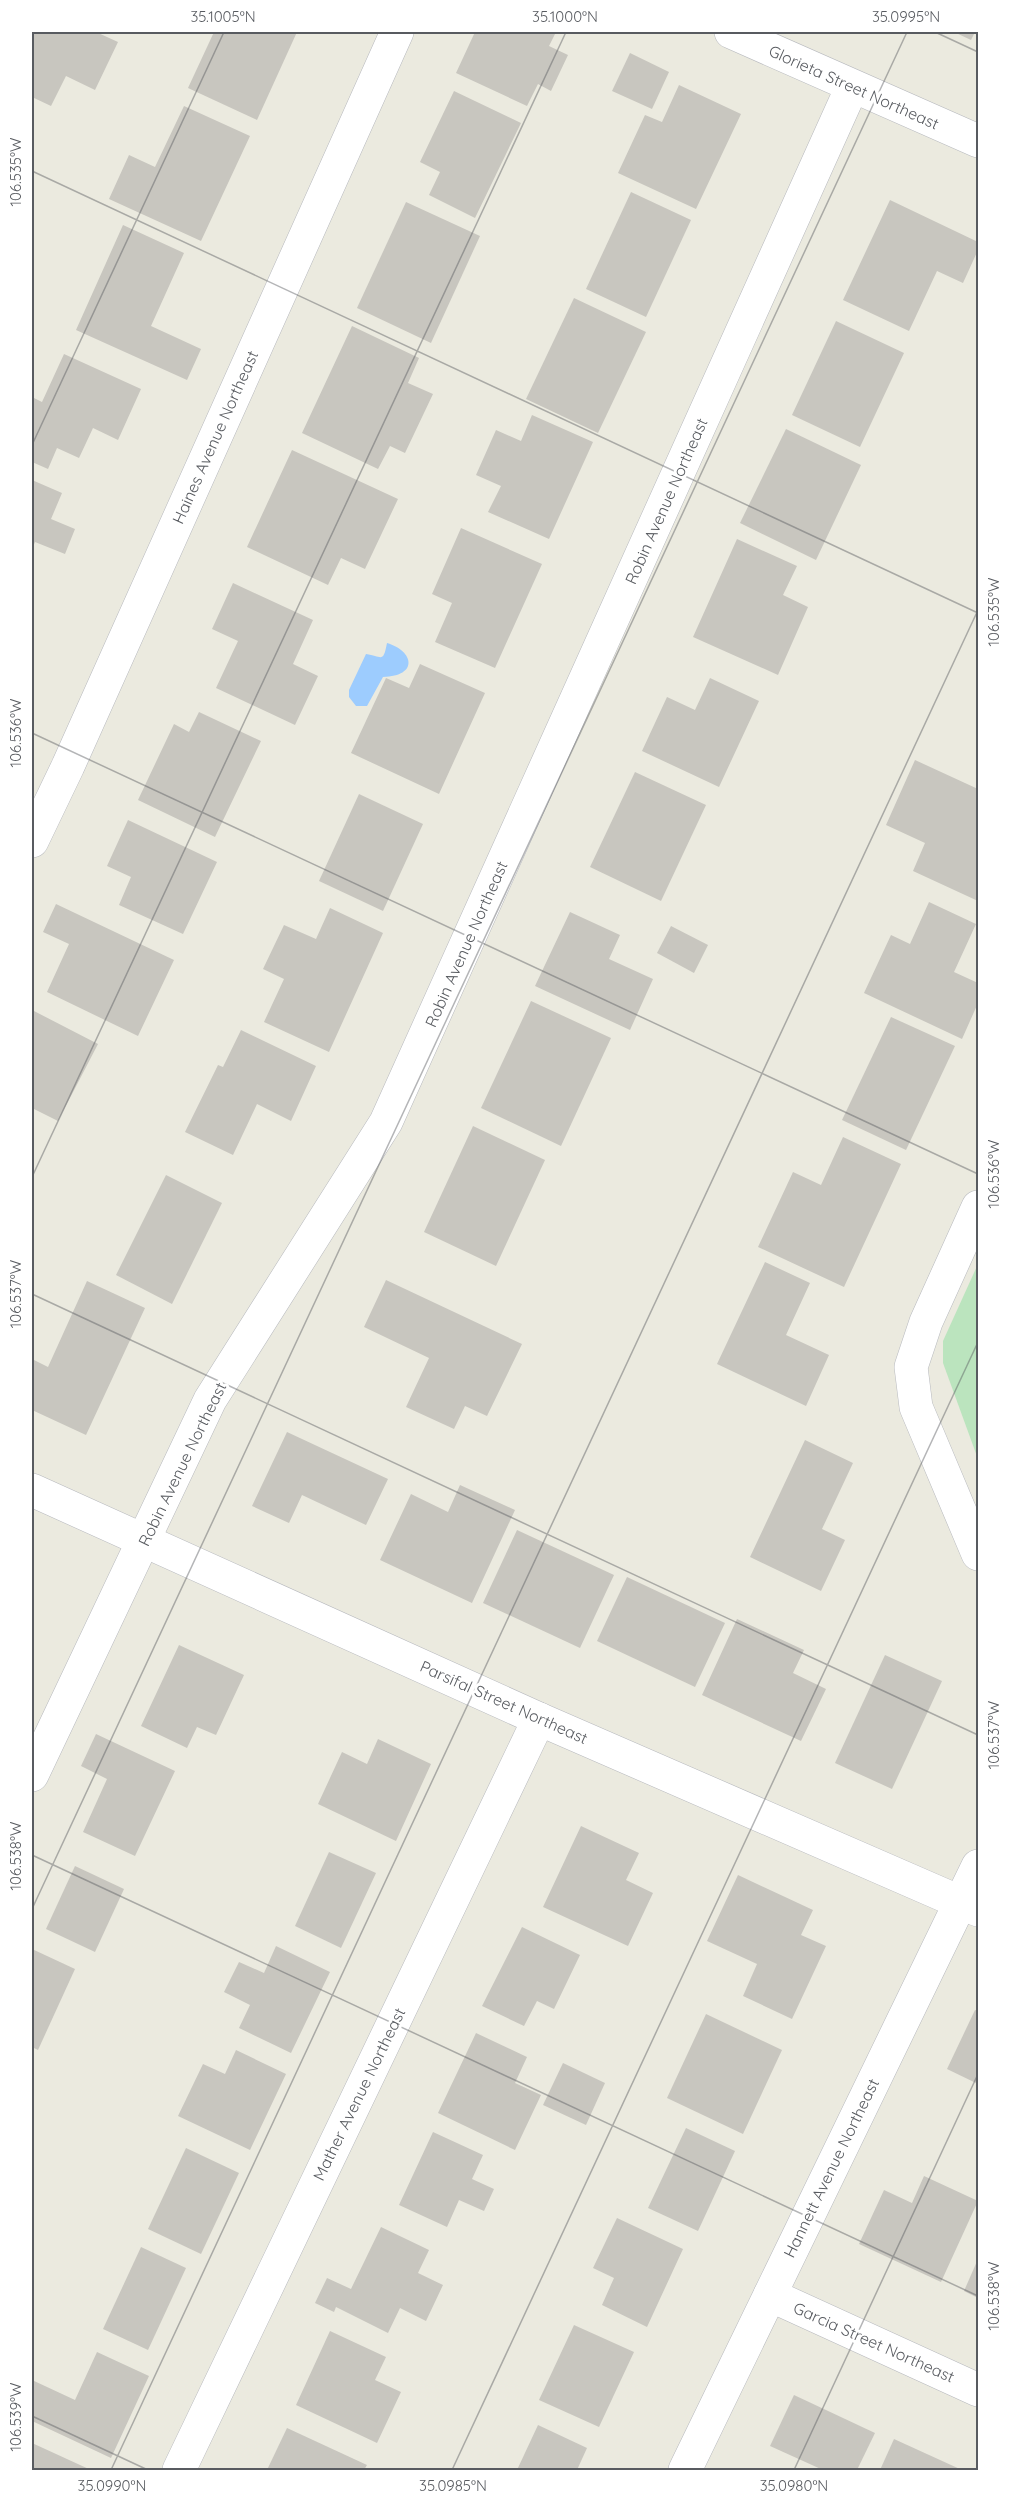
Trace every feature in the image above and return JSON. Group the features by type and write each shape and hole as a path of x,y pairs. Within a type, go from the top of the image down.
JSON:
{"street":[{"name":"Haines Avenue Northeast","path":"32,841 68,766 397,32"},
{"name":"Glorieta Street Northeast","path":"731,32 978,141"},
{"name":"Robin Avenue Northeast","path":"32,1775 210,1400 386,1122 852,87"},
{"path":"978,1207 926,1322 911,1367 916,1407 978,1554"},
{"name":"Parsifal Street Northeast","path":"32,1490 539,1719 970,1906"},
{"name":"Mather Avenue Northeast","path":"179,2470 539,1719"},
{"name":"Hannett Avenue Northeast","path":"684,2470 770,2295 970,1906 978,1866"},
{"name":"Garcia Street Northeast","path":"770,2295 978,2390"}],"green space":[{"path":"978,1264 978,1459 943,1363 943,1341"}],"water":[{"path":"387,643 396,647 407,657 409,663 407,668 395,676 383,677 367,706 356,706 349,697 349,690 366,654 383,656"}],"building":[{"path":"32,32 96,32 118,42 95,90 66,76 51,106 32,97"},
{"path":"214,32 297,32 257,120 188,88"},
{"path":"475,32 556,32 549,46 568,55 551,91 538,84 527,106 456,73"},
{"path":"954,32 975,32 971,40"},
{"path":"630,53 669,72 652,109 612,91"},
{"path":"679,85 741,114 696,209 618,173 645,115 662,122"},
{"path":"454,91 521,123 475,218 429,195 440,172 420,162"},
{"path":"184,106 250,136 201,241 109,199 129,155 155,167"},
{"path":"631,192 691,220 646,317 586,289"},
{"path":"890,200 978,242 978,250 963,283 937,271 909,331 843,300"},
{"path":"406,202 480,236 431,343 357,308"},
{"path":"123,225 184,253 151,326 201,349 187,380 76,330"},
{"path":"574,298 646,332 598,433 526,399"},
{"path":"836,321 904,353 860,447 792,415"},
{"path":"352,326 419,358 408,383 433,394 405,453 390,446 378,469 302,433"},
{"path":"64,354 141,389 118,440 93,428 79,458 57,448 48,469 32,462 32,397 42,402"},
{"path":"532,415 593,442 549,539 488,512 501,486 476,475 496,430 521,441"},
{"path":"786,429 861,465 816,560 740,523"},
{"path":"292,450 398,499 365,569 341,558 328,585 247,547"},
{"path":"32,480 62,493 51,519 75,529 65,554 35,542 32,549"},
{"path":"461,528 542,564 495,668 435,642 452,603 432,594"},
{"path":"737,539 797,566 783,595 808,607 778,675 693,637"},
{"path":"233,583 313,620 293,664 318,676 295,725 216,688 238,641 212,629"},
{"path":"420,664 485,693 439,794 351,753 386,678 409,688"},
{"path":"710,678 759,701 719,787 642,751 667,697 695,710"},
{"path":"199,712 261,741 215,837 138,800 174,724 189,732"},
{"path":"915,760 978,789 978,901 913,871 925,843 886,825"},
{"path":"635,772 706,805 661,901 590,867"},
{"path":"359,794 423,824 383,911 319,881"},
{"path":"128,820 217,862 183,934 119,905 131,877 107,866"},
{"path":"929,902 976,924 954,972 978,983 978,1003 962,1039 864,993 891,935 910,944"},
{"path":"56,904 174,960 138,1036 47,992 69,944 43,932"},
{"path":"330,908 383,933 329,1052 264,1022 284,979 263,969 284,925 316,939"},
{"path":"570,912 620,935 609,959 653,979 630,1030 535,986"},
{"path":"671,926 708,945 694,973 657,953"},
{"path":"531,1001 611,1038 561,1146 481,1108"},
{"path":"34,1011 98,1044 58,1121 32,1108 32,1062 34,1057 32,1056 32,1017"},
{"path":"891,1017 955,1046 906,1150 842,1120"},
{"path":"241,1030 316,1066 291,1121 257,1104 233,1155 185,1132 218,1065 223,1067"},
{"path":"473,1126 545,1160 496,1266 424,1232"},
{"path":"843,1137 901,1164 844,1287 758,1247 793,1172 821,1185"},
{"path":"166,1175 222,1203 172,1304 116,1275"},
{"path":"765,1262 810,1283 786,1335 829,1355 806,1406 717,1364"},
{"path":"386,1280 522,1344 487,1416 465,1406 454,1429 406,1407 429,1358 364,1327"},
{"path":"87,1281 145,1308 86,1435 32,1410 32,1359 48,1367"},
{"path":"287,1432 388,1479 366,1525 302,1495 289,1523 252,1506"},
{"path":"805,1440 853,1463 822,1529 845,1540 821,1591 750,1557"},
{"path":"460,1485 515,1510 472,1603 380,1560 411,1494 448,1512"},
{"path":"517,1530 614,1575 580,1648 483,1603"},
{"path":"627,1577 725,1623 695,1687 597,1641"},
{"path":"737,1619 804,1650 793,1673 826,1689 801,1741 702,1695"},
{"path":"179,1645 244,1675 216,1735 197,1727 187,1748 141,1726"},
{"path":"885,1655 942,1681 892,1789 835,1763"},
{"path":"96,1734 175,1771 135,1856 83,1832 107,1779 81,1766"},
{"path":"378,1739 431,1764 396,1841 318,1804 342,1752 367,1764"},
{"path":"581,1826 639,1853 626,1880 653,1893 628,1946 543,1907"},
{"path":"329,1852 376,1873 341,1948 295,1926"},
{"path":"75,1866 124,1889 95,1952 46,1929"},
{"path":"738,1875 813,1910 801,1935 826,1946 792,2019 743,1996 757,1964 707,1941"},
{"path":"522,1927 580,1955 554,2009 537,2001 524,2026 482,2006"},
{"path":"276,1946 330,1972 291,2053 239,2028 250,2005 224,1992 239,1962 264,1973"},
{"path":"32,1949 75,1969 38,2050 32,2047"},
{"path":"975,2010 978,2011 978,2084 947,2069"},
{"path":"706,2014 782,2050 743,2134 667,2098"},
{"path":"476,2033 527,2057 515,2083 541,2095 515,2150 438,2113"},
{"path":"236,2050 286,2074 250,2150 178,2116 203,2064 225,2074"},
{"path":"563,2063 605,2083 586,2125 543,2105"},
{"path":"686,2128 735,2151 698,2231 648,2208"},
{"path":"433,2132 483,2155 472,2179 494,2189 484,2211 459,2200 447,2227 399,2205"},
{"path":"186,2148 239,2173 201,2254 148,2229"},
{"path":"924,2176 978,2201 941,2282 859,2244 884,2190 912,2203"},
{"path":"617,2218 683,2249 647,2327 602,2305 614,2278 593,2268"},
{"path":"381,2227 429,2250 418,2273 443,2285 426,2321 400,2308 388,2333 336,2307 334,2312 315,2303 327,2278 351,2289"},
{"path":"141,2247 186,2268 148,2350 103,2329"},
{"path":"978,2259 978,2298 964,2291"},
{"path":"574,2325 634,2352 599,2427 539,2400"},
{"path":"330,2331 386,2357 375,2380 401,2392 377,2443 296,2405"},
{"path":"97,2352 149,2376 111,2458 32,2421 32,2380 75,2400"},
{"path":"794,2395 875,2433 857,2470 823,2470 770,2446"},
{"path":"538,2425 587,2448 577,2470 517,2470"},
{"path":"287,2428 367,2465 364,2470 267,2470"},
{"path":"894,2439 962,2470 880,2470"},
{"path":"32,2443 91,2470 32,2470"}]}
